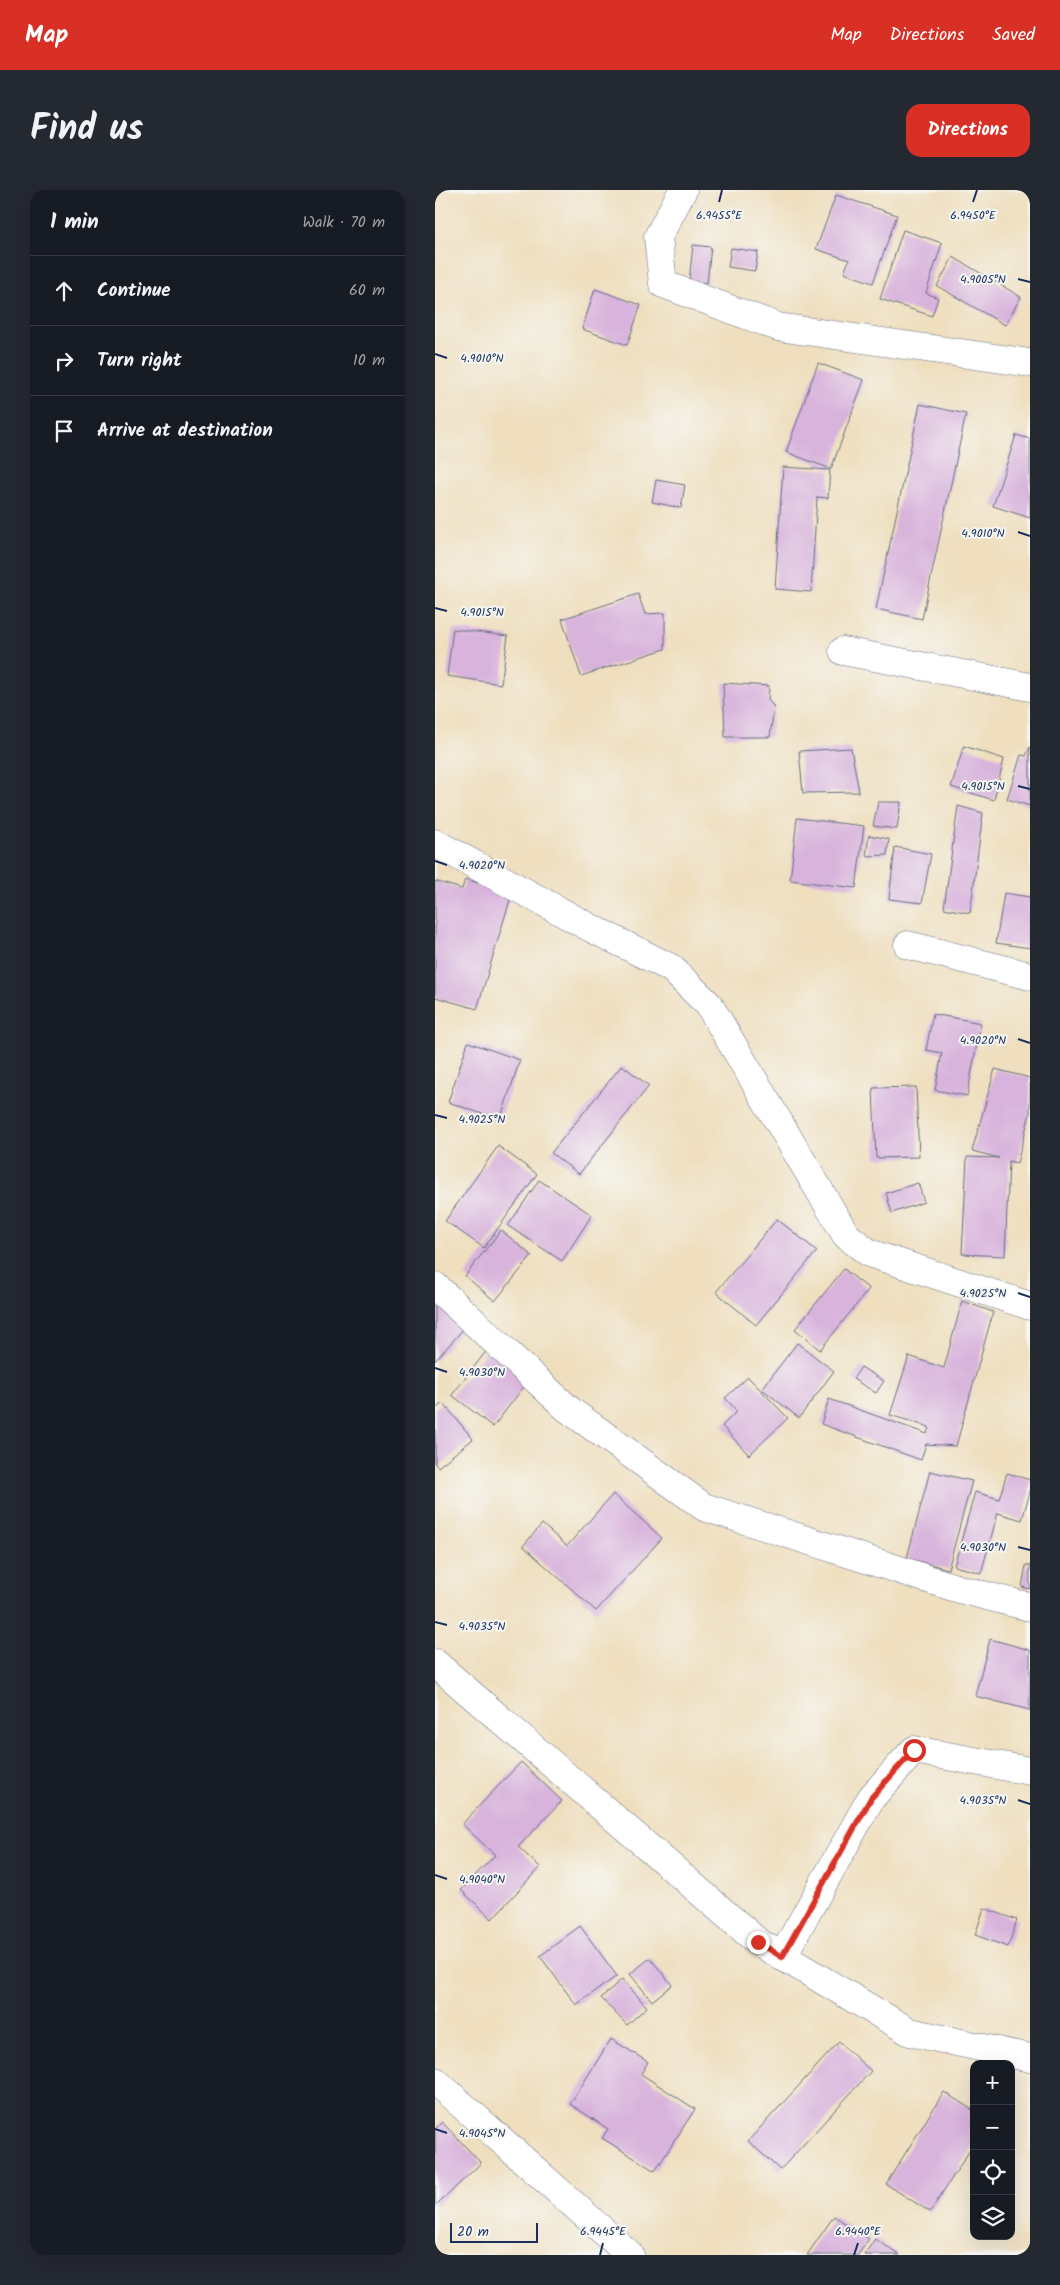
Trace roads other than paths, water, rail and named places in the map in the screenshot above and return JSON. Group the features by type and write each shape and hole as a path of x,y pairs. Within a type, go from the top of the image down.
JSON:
{"street":[{"path":"683,190 658,237 663,284 778,328 1030,363"},
{"path":"843,651 1030,688"},
{"path":"435,843 589,927 671,968 709,1005 846,1235 869,1253 1030,1306"},
{"path":"908,945 1030,976"},
{"path":"435,1286 568,1408 704,1507 959,1589 1030,1607"},
{"path":"435,1663 758,1942 910,2032 1030,2058"},
{"path":"782,1957 871,1798 914,1750 1030,1770"},
{"path":"435,2081 630,2255"}]}
